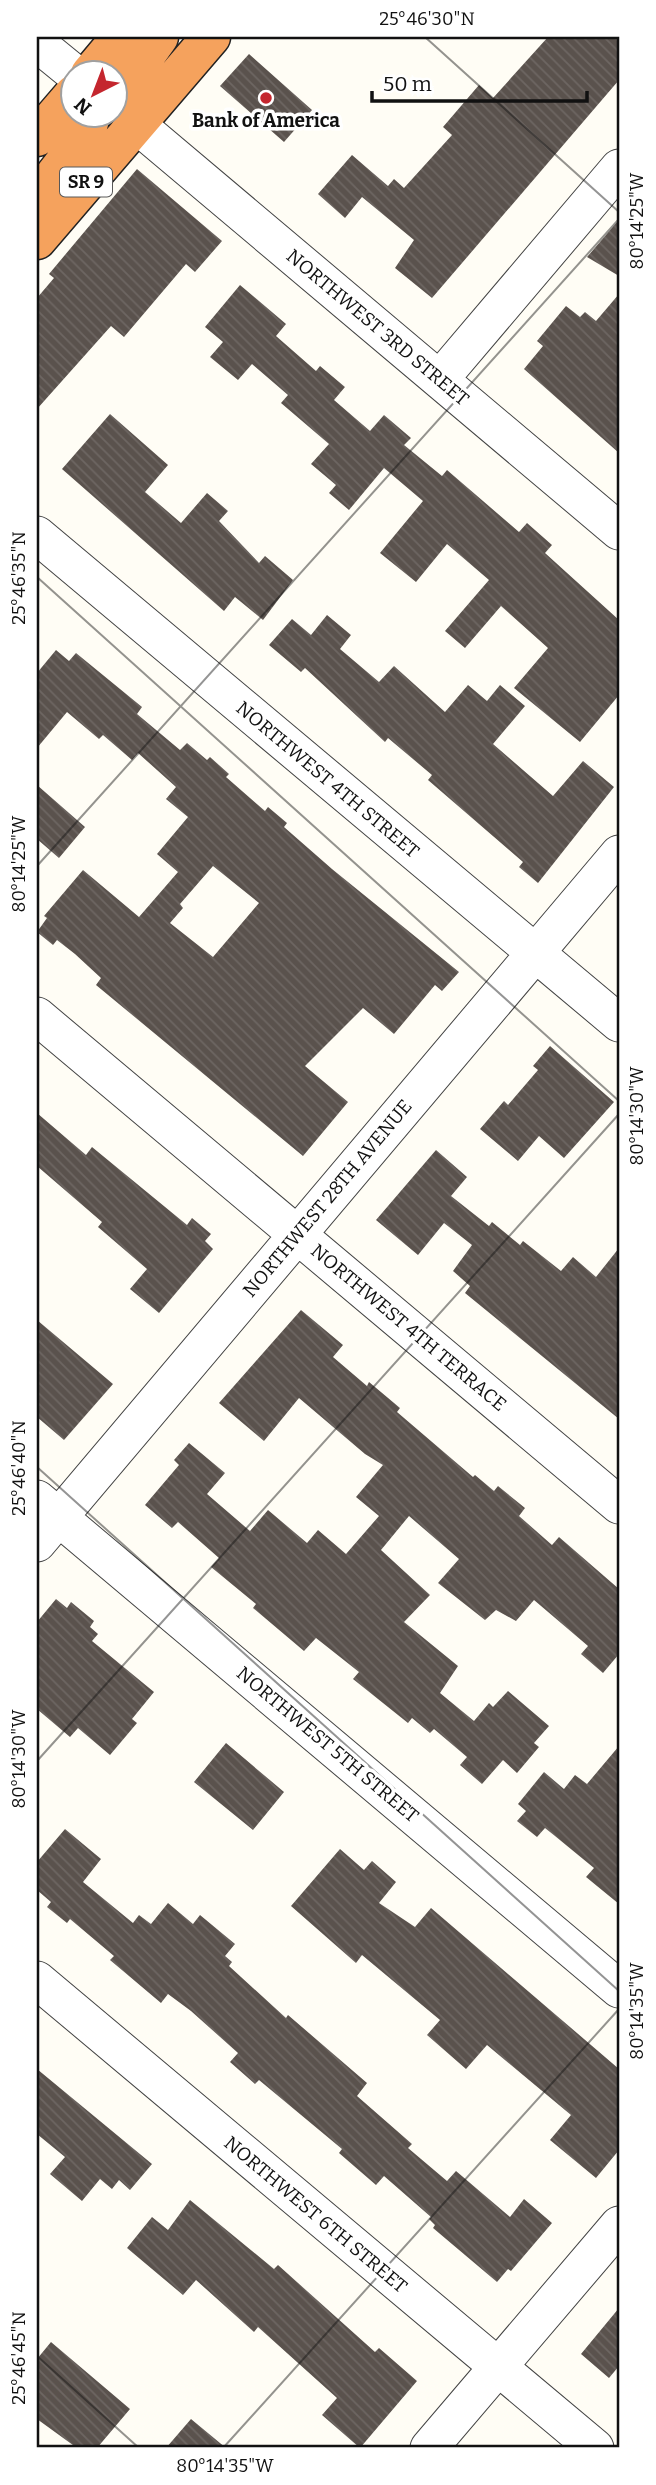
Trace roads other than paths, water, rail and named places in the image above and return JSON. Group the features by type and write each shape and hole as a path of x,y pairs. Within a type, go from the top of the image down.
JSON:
{"highway":[{"path":"102,60 121,37"},
{"path":"136,124 129,79 159,37"},
{"name":"SR 9","path":"37,240 211,37"},
{"path":"37,138 60,110"},
{"path":"37,198 87,130"}],"street":[{"path":"37,43 60,62"},
{"name":"NORTHWEST 3RD STREET","path":"136,124 619,531"},
{"path":"440,379 619,168"},
{"name":"NORTHWEST 4TH STREET","path":"37,535 619,1023"},
{"name":"NORTHWEST 28TH AVENUE","path":"44,1520 296,1233 619,854"},
{"name":"NORTHWEST 4TH TERRACE","path":"37,1016 619,1505"},
{"name":"NORTHWEST 5TH STREET","path":"44,1520 619,1989"},
{"name":"NORTHWEST 6TH STREET","path":"37,1980 595,2448"},
{"path":"429,2448 619,2225"}],"place":[{"name":"Bank of America","path":"266,98"}]}
